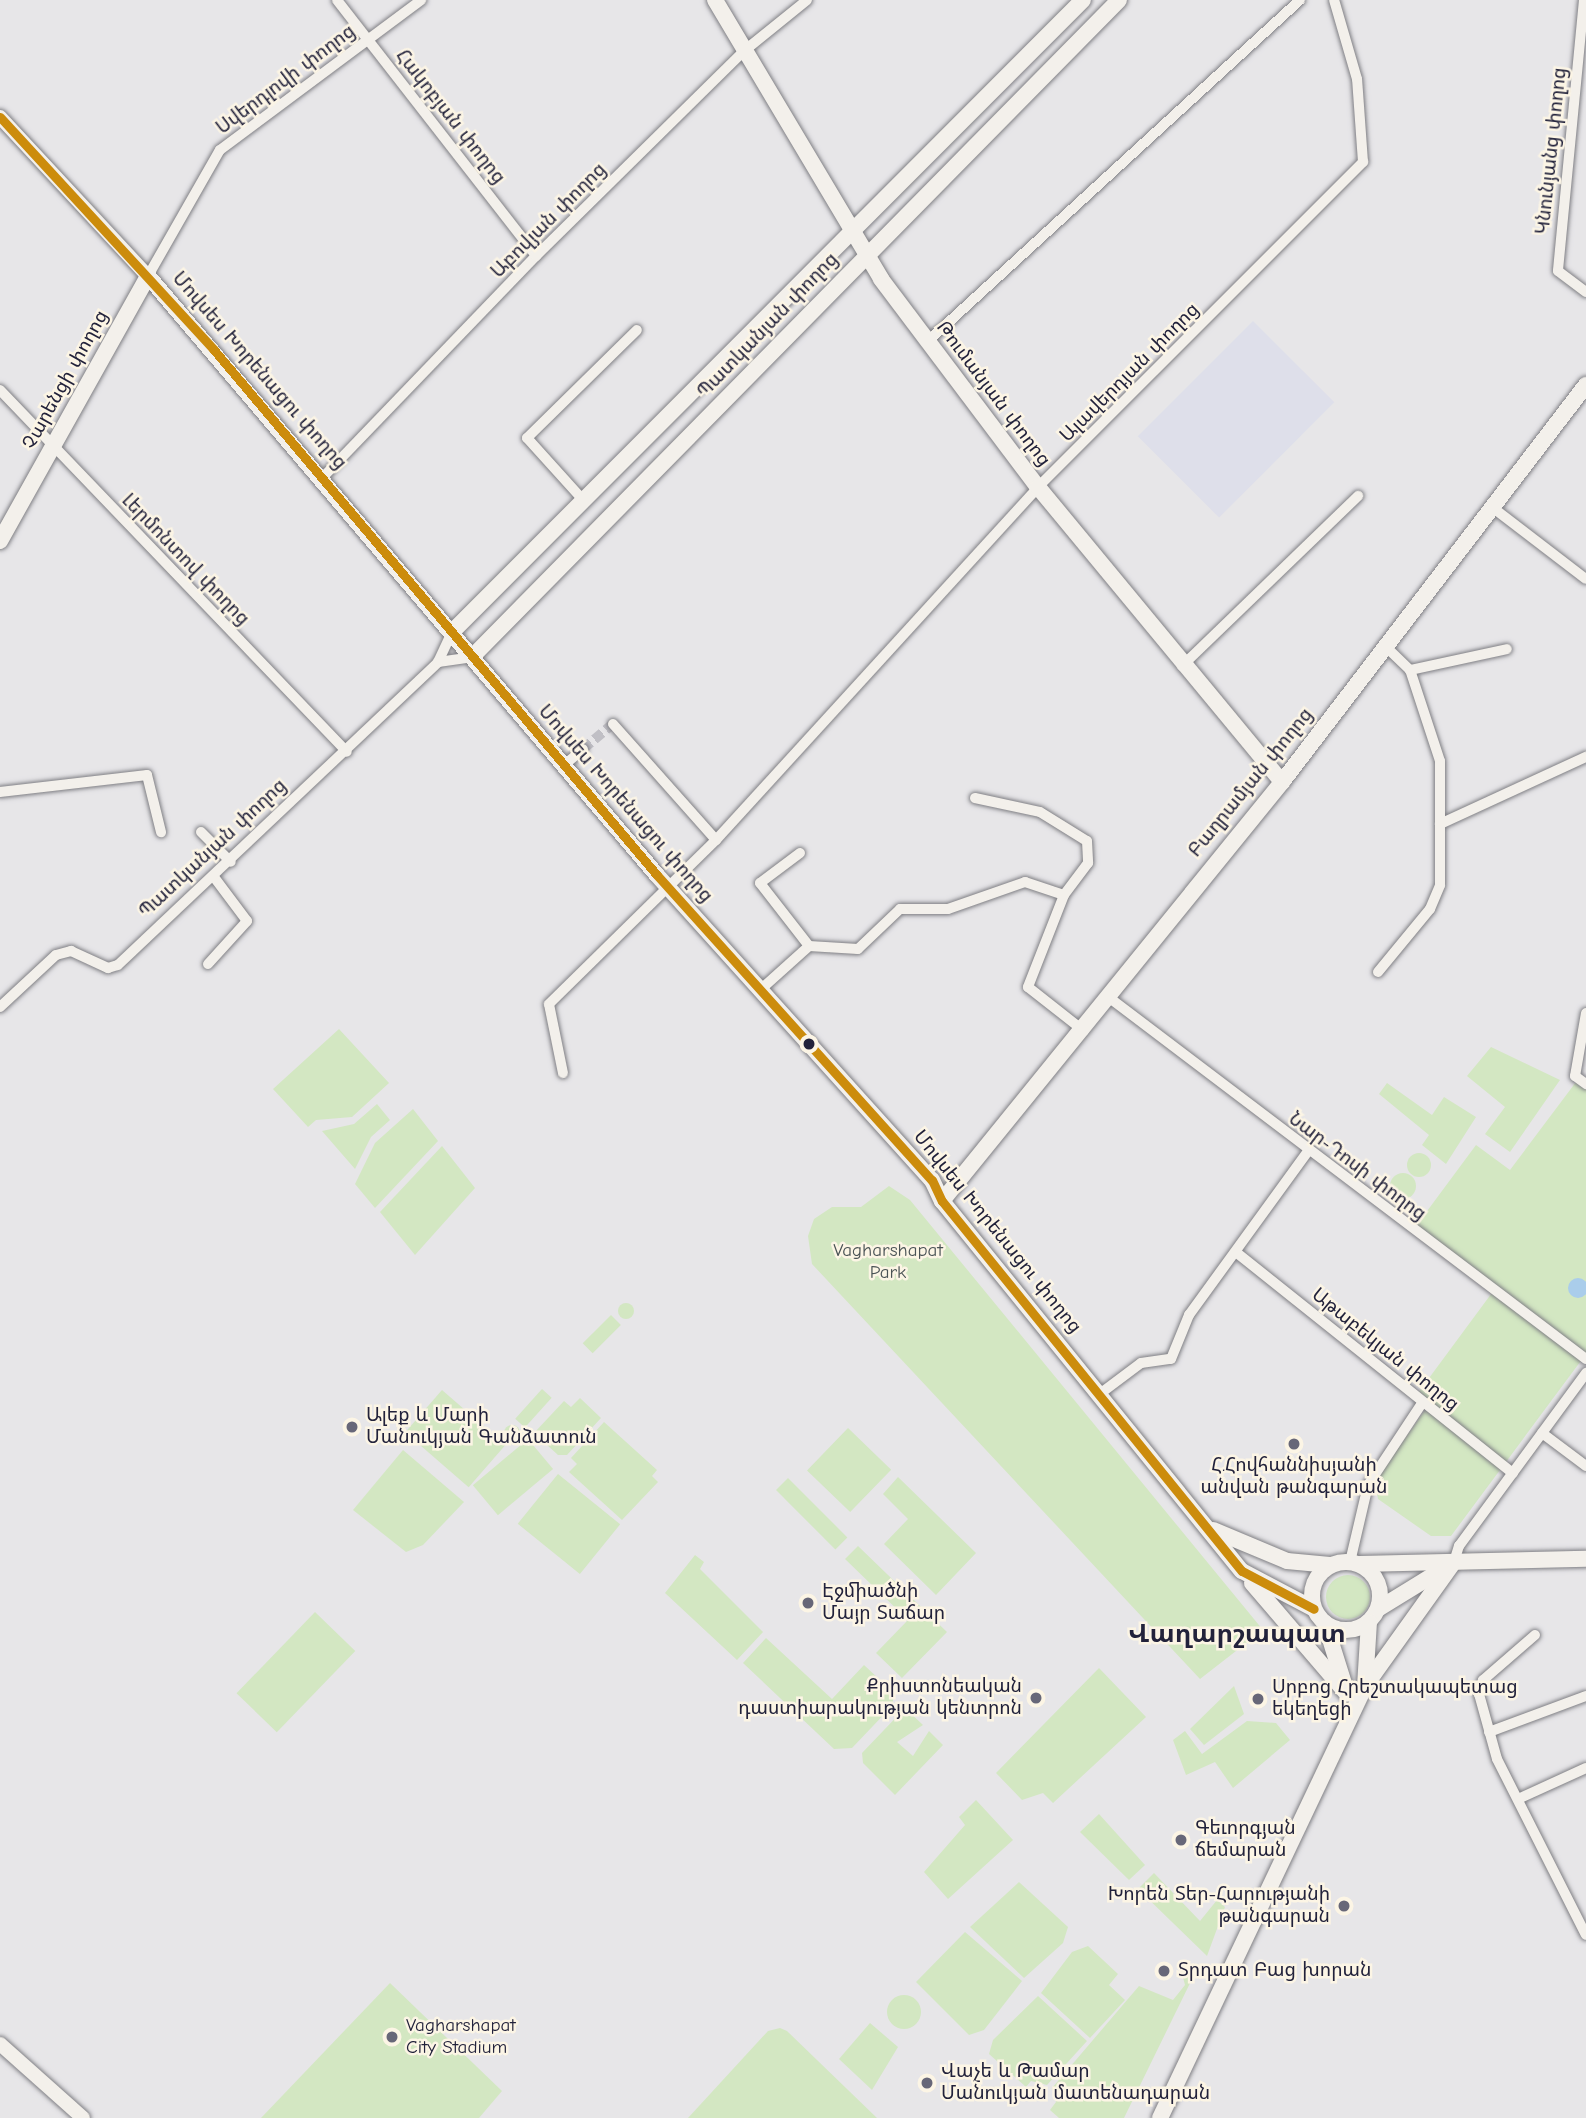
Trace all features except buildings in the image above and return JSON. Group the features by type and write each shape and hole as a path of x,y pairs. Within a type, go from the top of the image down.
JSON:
{"main road":[{"name":"Թումանյան փողոց","path":"715,0 849,234 865,257 1038,487 1182,666 1282,782"},
{"name":"Պատկանյան փողոց","path":"452,632 1083,0"},
{"name":"Պատկանյան փողոց","path":"472,657 1119,0"},
{"name":"Չարենցի փողոց","path":"0,541 148,276"},
{"name":"Մովսես Խորենացու փողոց","path":"148,276 324,476 563,766 759,991 932,1180 942,1201 1101,1393 1242,1571 1314,1609"},
{"name":"Բաղրամյան փողոց","path":"942,1201 1111,999 1260,801 1282,782 1586,386"},
{"name":"Մովսես Խորենացու փողոց","path":"1207,1527 1287,1561 1330,1566"},
{"path":"1351,1717 1347,1694 1325,1623 1314,1609 1312,1589 1330,1566 1355,1563 1586,1559"},
{"path":"1325,1623 1347,1631 1454,1562"},
{"path":"1160,2118 1365,1687 1454,1562"},
{"path":"1355,1563 1376,1578 1365,1687"},
{"path":"1242,1571 1347,1694"}],"street":[{"name":"Հակոբյան փողոց","path":"337,0 536,256"},
{"name":"Սվերդլովի փողոց","path":"148,276 220,150 421,0"},
{"name":"Աբովյան փողոց","path":"324,476 536,256 744,51 807,0"},
{"path":"927,342 1300,0"},
{"name":"Ալավերդյան փողոց","path":"563,1073 549,1004 716,840 1038,487 1363,162 1357,79 1334,0"},
{"name":"Կնունյանց փողոց","path":"1584,0 1558,271 1586,292"},
{"name":"Մովսես Խորենացու փողոց","path":"0,117 148,276"},
{"path":"584,501 527,438 637,330"},
{"name":"Լերմոնտով փողոց","path":"0,390 52,448 347,752"},
{"path":"1182,666 1358,496"},
{"path":"1492,508 1586,579"},
{"name":"Պատկանյան փողոց","path":"0,1007 57,955 71,951 108,968 118,965 231,862 438,662 452,632"},
{"path":"1378,972 1430,909 1440,885 1440,761 1410,670 1386,647"},
{"path":"1410,670 1507,649"},
{"path":"438,662 472,657"},
{"path":"613,724 716,840"},
{"path":"563,766 583,749"},
{"path":"1440,824 1586,757"},
{"path":"0,792 147,775 161,832"},
{"path":"975,798 1040,812 1087,841 1088,863 1064,895 1028,987 1084,1031"},
{"path":"201,832 231,862"},
{"path":"800,853 760,883 809,946"},
{"path":"208,964 247,921 214,877"},
{"path":"759,991 809,946 858,950 900,909 958,907 1025,882 1064,895"},
{"name":"Նար-Դոսի փողոց","path":"1111,999 1308,1152 1586,1359"},
{"path":"1586,1013 1574,1076 1586,1084"},
{"path":"1101,1393 1141,1363 1171,1359 1189,1315 1308,1152"},
{"name":"Աթաբեկյան փողոց","path":"1237,1252 1422,1403 1513,1473"},
{"path":"1454,1562 1513,1473 1586,1373"},
{"path":"1355,1563 1367,1485 1422,1403"},
{"path":"1542,1433 1586,1466"},
{"path":"1535,1635 1483,1680 1479,1694 1497,1759 1586,1934"},
{"path":"1489,1732 1586,1696"},
{"path":"1518,1799 1586,1768"},
{"path":"0,2044 83,2118"}],"shaded area":[{"path":"1253,321 1334,402 1219,518 1138,436"}],"green space":[{"path":"339,1029 389,1083 352,1117 316,1120 308,1127 273,1089"},
{"path":"1491,1047 1560,1080 1510,1152 1485,1134 1505,1107 1467,1076"},
{"path":"1576,1082 1586,1090 1586,1354 1451,1536 1431,1536 1378,1499 1375,1481 1430,1403 1418,1393 1497,1286 1416,1226 1476,1145 1510,1170"},
{"path":"1387,1083 1432,1115 1444,1097 1476,1117 1446,1164 1422,1145 1429,1135 1379,1094"},
{"path":"377,1104 390,1120 371,1137 355,1169 322,1131 354,1124"},
{"path":"413,1109 438,1141 375,1208 355,1184 375,1143"},
{"path":"442,1146 475,1188 415,1255 380,1212"},
{"path":"1419,1153 1430,1160 1431,1165 1424,1176 1419,1177 1408,1170 1407,1165 1414,1154"},
{"path":"1403,1173 1412,1177 1416,1186 1412,1195 1403,1199 1394,1195 1390,1186 1394,1177"},
{"name":"Vagharshapat Park","path":"889,1186 910,1200 1263,1630 1200,1679 812,1264 808,1236 814,1219 832,1207 861,1207"},
{"path":"623,1303 629,1303 634,1311 632,1317 623,1319 618,1314 618,1308"},
{"path":"611,1315 621,1325 593,1353 583,1343"},
{"path":"542,1389 552,1398 525,1427 515,1419"},
{"path":"442,1390 505,1445 469,1487 405,1432"},
{"path":"580,1398 601,1418 567,1455 558,1455 534,1433 564,1401 571,1407"},
{"path":"604,1422 657,1470 652,1476 658,1482 622,1520 569,1472 577,1464 571,1458"},
{"path":"509,1425 515,1425 520,1433 518,1439 509,1441 504,1436 504,1430"},
{"path":"848,1428 891,1470 850,1512 807,1470"},
{"path":"528,1439 553,1469 498,1515 473,1485"},
{"path":"403,1450 464,1502 423,1545 406,1552 353,1510"},
{"path":"558,1474 620,1524 580,1574 518,1524"},
{"path":"898,1477 976,1553 936,1595 884,1544 908,1519 883,1494"},
{"path":"788,1478 847,1537 835,1549 776,1490"},
{"path":"858,1546 947,1632 902,1678 876,1653 908,1620 845,1559"},
{"path":"695,1555 704,1562 700,1569 763,1632 737,1660 665,1593"},
{"path":"1348,1575 1363,1582 1370,1597 1363,1612 1348,1619 1333,1612 1326,1597 1333,1582"},
{"path":"315,1612 355,1651 277,1732 237,1693"},
{"path":"766,1638 832,1699 864,1665 893,1692 893,1705 852,1748 834,1749 743,1663"},
{"path":"1099,1668 1146,1717 1053,1803 1043,1793 1022,1800 996,1773"},
{"path":"1234,1686 1244,1714 1204,1745 1190,1729"},
{"path":"905,1708 923,1725 897,1742 913,1756 929,1731 943,1745 895,1795 863,1763 862,1753"},
{"path":"1247,1721 1276,1723 1290,1740 1233,1788 1215,1762 1186,1775 1173,1740 1185,1731 1202,1754"},
{"path":"976,1800 1013,1840 948,1899 924,1872 965,1825 959,1817"},
{"path":"1099,1814 1145,1865 1129,1880 1080,1832"},
{"path":"1154,1873 1200,1921 1217,1900 1225,1907 1207,1956 1138,1889"},
{"path":"1019,1882 1068,1927 1063,1943 1024,1978 970,1927"},
{"path":"965,1932 1022,1981 984,2030 969,2035 916,1982"},
{"path":"1088,1946 1118,1974 1109,1985 1125,2000 1090,2038 1041,1993 1072,1952"},
{"path":"1179,1962 1194,1975 1124,2118 1059,2118 1050,2110 1056,2102 1052,2088 1139,1986 1173,2000 1185,1985"},
{"name":"Vagharshapat City Stadium","path":"390,1983 502,2091 479,2118 261,2118"},
{"path":"904,1995 916,2000 921,2012 916,2024 904,2029 892,2024 887,2012 892,2000"},
{"path":"1038,1996 1087,2041 1047,2085 1031,2081 1026,2087 989,2054 993,2040"},
{"path":"870,2023 898,2047 872,2090 839,2059"},
{"path":"780,2028 787,2031 877,2118 688,2118 768,2031"}],"water":[{"path":"1578,1278 1585,1281 1588,1288 1585,1295 1578,1298 1571,1295 1568,1288 1571,1281"}],"tunnel":[{"path":"583,749 613,724"}],"transit line":[{"path":"0,117 214,350 656,874 932,1180 942,1201 1242,1571 1314,1609"}],"place":[{"name":"Ալեք և Մարի Մանուկյան Գանձատուն","path":"352,1427"},
{"name":"Հ.Հովհաննիսյանի անվան թանգարան","path":"1294,1444"},
{"name":"Էջմիածնի Մայր Տաճար","path":"808,1603"},
{"name":"Քրիստոնեական դաստիարակության կենտրոն","path":"1036,1698"},
{"name":"Սրբոց Հրեշտակապետաց եկեղեցի","path":"1258,1699"},
{"name":"Գեւորգյան ճեմարան","path":"1181,1840"},
{"name":"Խորեն Տեր-Հարությանի թանգարան","path":"1344,1906"},
{"name":"Տրդատ Բաց խորան","path":"1164,1971"},
{"name":"Vagharshapat City Stadium","path":"392,2037"},
{"name":"Վաչե և Թամար Մանուկյան մատենադարան","path":"927,2083"}],"district":[{"name":"Վաղարշապատ","path":"1237,1635"}]}
